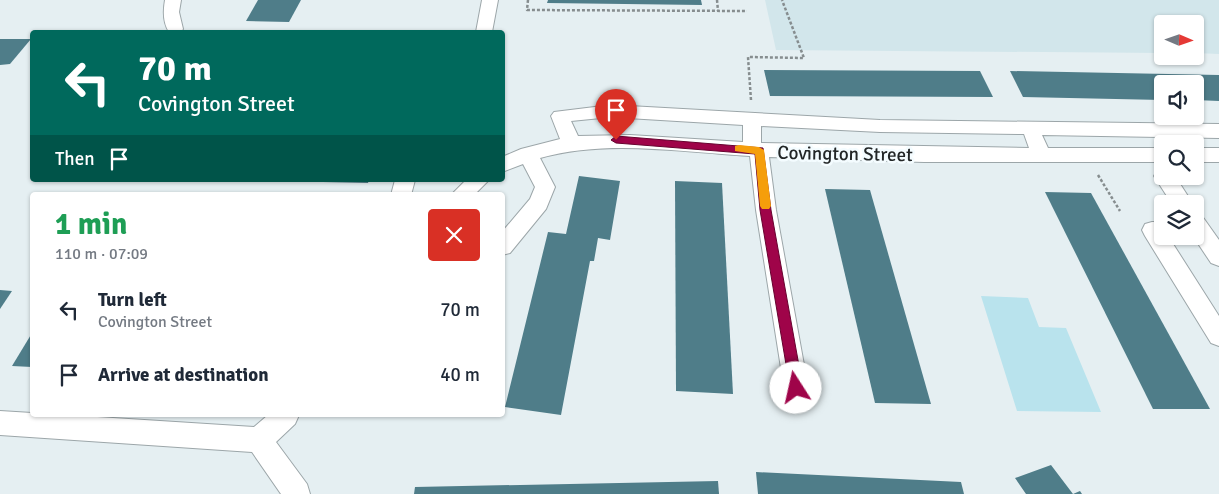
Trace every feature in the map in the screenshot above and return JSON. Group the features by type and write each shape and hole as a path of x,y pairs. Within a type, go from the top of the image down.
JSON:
{"street":[{"path":"173,0 171,12 175,29"},
{"path":"484,30 490,0"},
{"path":"570,143 560,116 611,111 751,112 880,126 1219,131"},
{"path":"751,112 796,388"},
{"path":"1030,128 1042,155"},
{"name":"Covington Street","path":"505,163 528,154 570,143 616,140 756,150 1154,155"},
{"path":"505,243 539,203 545,187 528,154"},
{"path":"1204,155 1219,155"},
{"path":"465,192 477,182"},
{"path":"1204,231 1219,257"},
{"path":"1161,245 1219,336"},
{"path":"0,423 259,440 284,417"},
{"path":"259,440 297,494"}],"path":[{"path":"528,0 527,10 747,11"},
{"path":"717,0 718,11"},
{"path":"751,112 748,57 804,58 782,0"},
{"path":"1098,175 1120,211"}],"shaded area":[{"path":"765,0 1219,0 1219,54 1204,53 1204,15 1154,15 1154,53 776,50"},
{"path":"981,296 1028,298 1039,327 1066,328 1101,412 1017,411"}],"building":[{"path":"258,0 301,0 289,22 246,21"},
{"path":"548,0 701,0 702,5 547,3"},
{"path":"0,39 30,39 10,64 0,65"},
{"path":"764,70 980,71 993,97 770,96"},
{"path":"1010,71 1219,75 1219,101 1204,100 1204,75 1154,75 1154,100 1023,97"},
{"path":"579,176 620,181 610,240 598,238 594,261 590,261 561,415 505,407 548,232 566,234"},
{"path":"675,181 722,183 733,394 676,391"},
{"path":"323,182 368,182 368,183"},
{"path":"825,189 870,190 931,404 875,403"},
{"path":"1045,192 1091,193 1210,409 1153,409"},
{"path":"0,290 12,291 0,309"},
{"path":"30,336 30,367 12,366"},
{"path":"1051,465 1073,494 1026,494 1015,478"},
{"path":"756,472 961,482 964,494 758,494"},
{"path":"718,481 719,494 414,494 415,487"}],"slow traffic":[{"path":"739,149 759,150 766,206"}],"route":[{"path":"616,140 759,150 766,210 796,388"}]}
